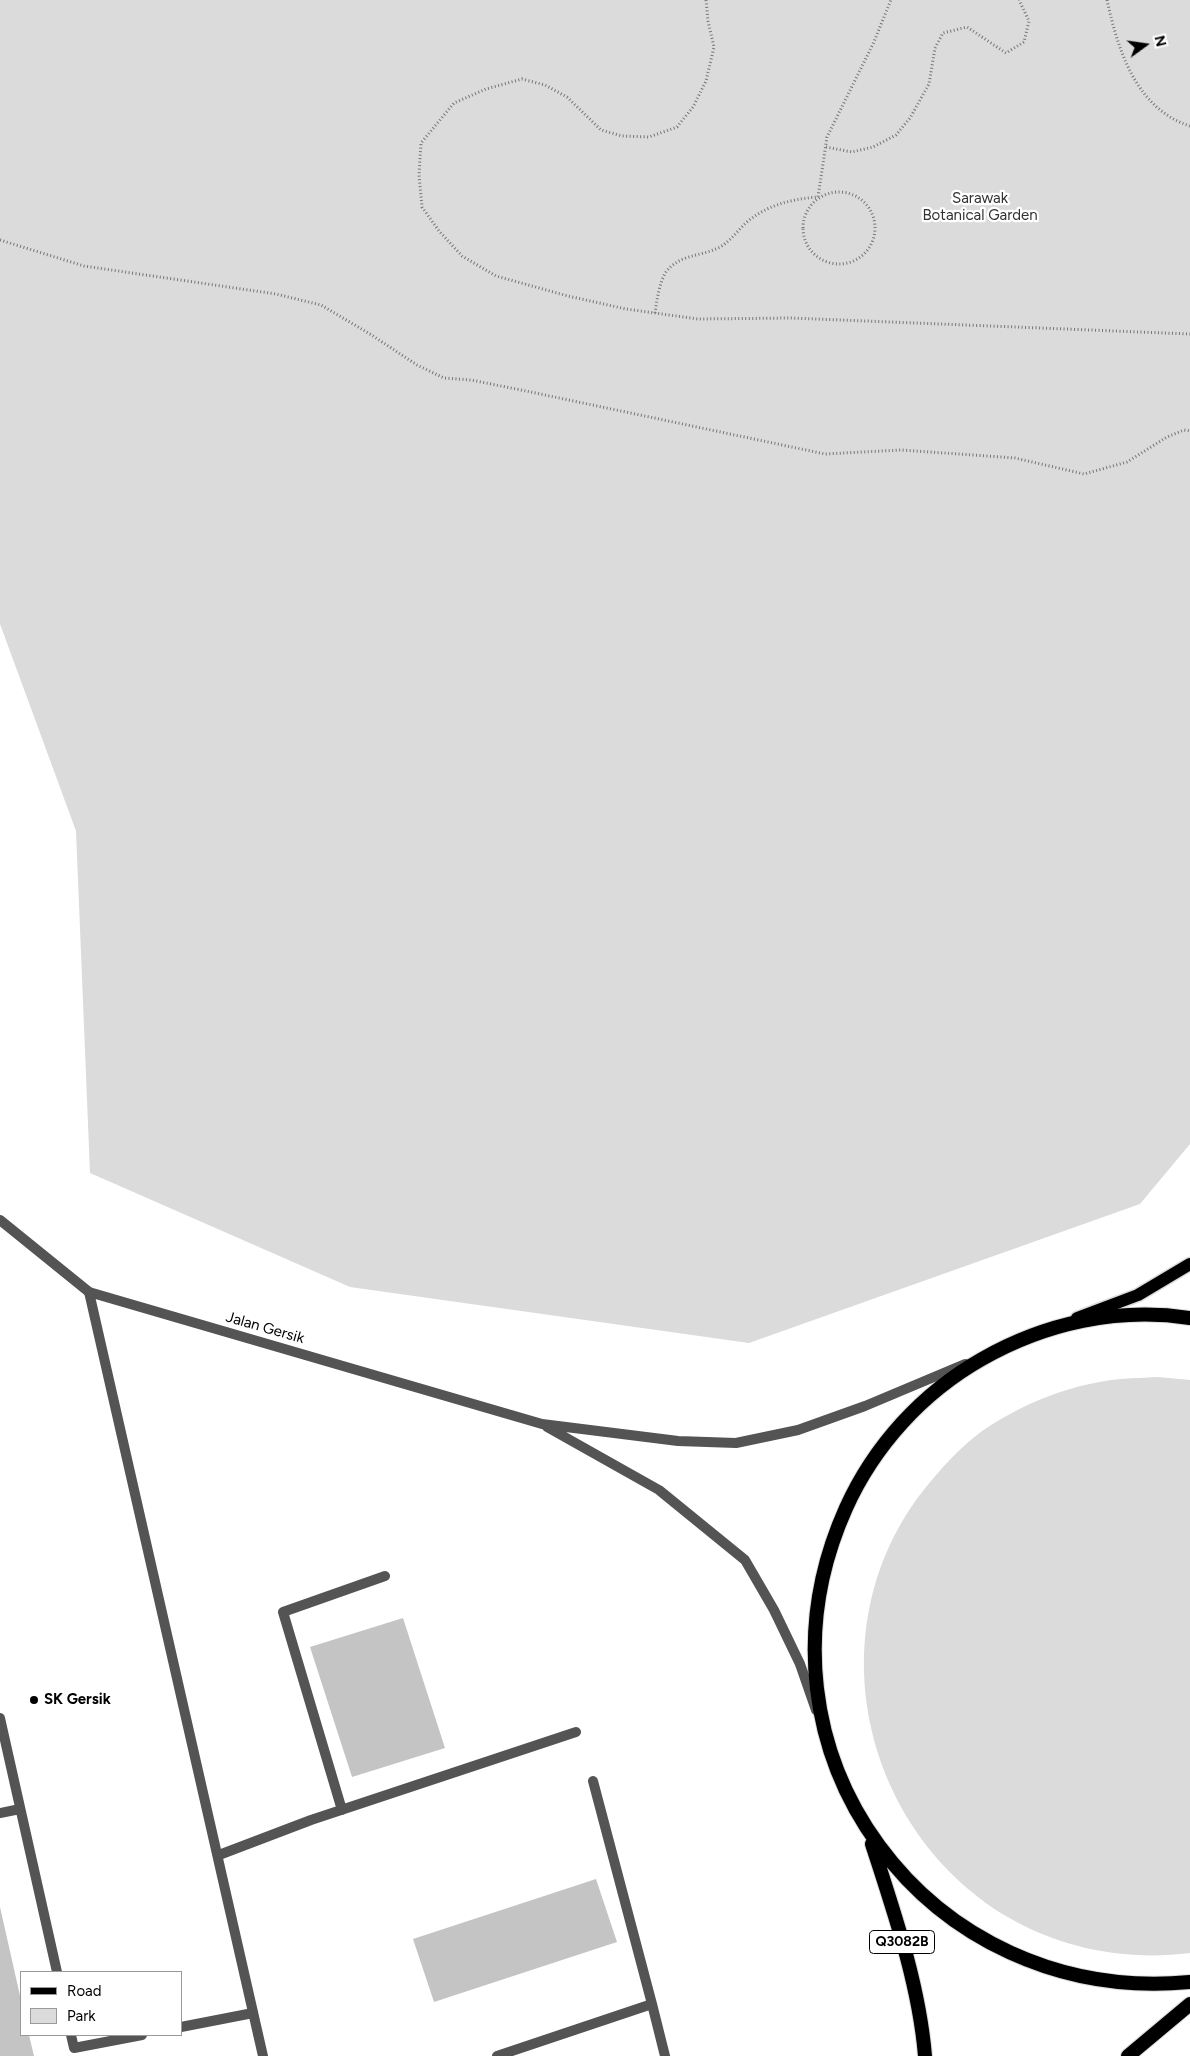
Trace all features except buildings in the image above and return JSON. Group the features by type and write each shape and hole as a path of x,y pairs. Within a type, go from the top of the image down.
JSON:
{"highway":[{"path":"1190,1318 1150,1314 1123,1315 1069,1324 1042,1331 994,1352 964,1370 929,1396 892,1434 862,1477 839,1524 823,1574 816,1635 820,1706 842,1782 868,1830 899,1871 929,1902 963,1928 1000,1949 1048,1969 1097,1980 1148,1985 1190,1982"},
{"name":"Q3082B","path":"868,1830 898,1926 913,1983 925,2056"},
{"path":"1128,2056 1190,2004"}],"main road":[{"path":"1042,1331 1138,1295 1190,1264"}],"street":[{"name":"Jalan Gersik","path":"0,1220 89,1292 542,1424"},
{"path":"89,1292 219,1855 252,2013 263,2056"},
{"path":"542,1424 678,1441 736,1443 798,1430 865,1406 994,1352"},
{"path":"542,1424 659,1490 744,1560 774,1610 800,1664 833,1756"},
{"path":"342,1810 283,1612 385,1576"},
{"path":"0,1718 57,1971"},
{"path":"219,1855 342,1810 576,1732"},
{"path":"593,1781 665,2056"},
{"path":"0,1813 20,1809"},
{"path":"496,2056 652,2004"},
{"path":"182,2027 252,2013"},
{"path":"71,2036 74,2048 137,2036"}],"path":[{"path":"706,0 708,21 714,46 708,73 693,107 677,127 649,137 622,136 601,130 566,97 546,85 522,80 486,88 454,103 421,144 419,175 422,207 439,231 462,256 496,276 568,296 655,313 698,319 791,318 1190,334"},
{"path":"655,313 665,273 676,262 693,254 718,248 748,222 769,208 796,199 818,197 830,192 840,191 852,193 866,202 873,213 876,233 872,244 863,256 844,264 823,260 808,247 802,228 807,211 818,197 827,137 873,44 891,0"},
{"path":"826,147 852,152 872,147 896,135 910,118 929,84 935,48 943,33 967,27 1006,53 1024,42 1029,21 1019,0"},
{"path":"1108,0 1122,56 1146,98 1177,122 1190,126"},
{"path":"0,240 84,266 276,294 321,305 418,365 444,378 472,380 825,454 901,450 1014,458 1084,474 1127,462 1167,437 1184,430 1190,431"}],"green space":[{"name":"Sarawak Botanical Garden","path":"0,0 1190,0 1190,1144 1140,1204 749,1343 350,1287 90,1173 76,831 0,624"},
{"path":"1158,1377 1190,1380 1190,1953 1166,1955 1119,1954 1072,1944 1049,1937 1027,1927 1006,1916 955,1877 915,1829 886,1774 869,1715 864,1654 873,1594 895,1535 931,1481 961,1448 996,1422 1026,1406 1057,1393 1105,1381"}],"place":[{"name":"SK Gersik","path":"34,1700"}]}
